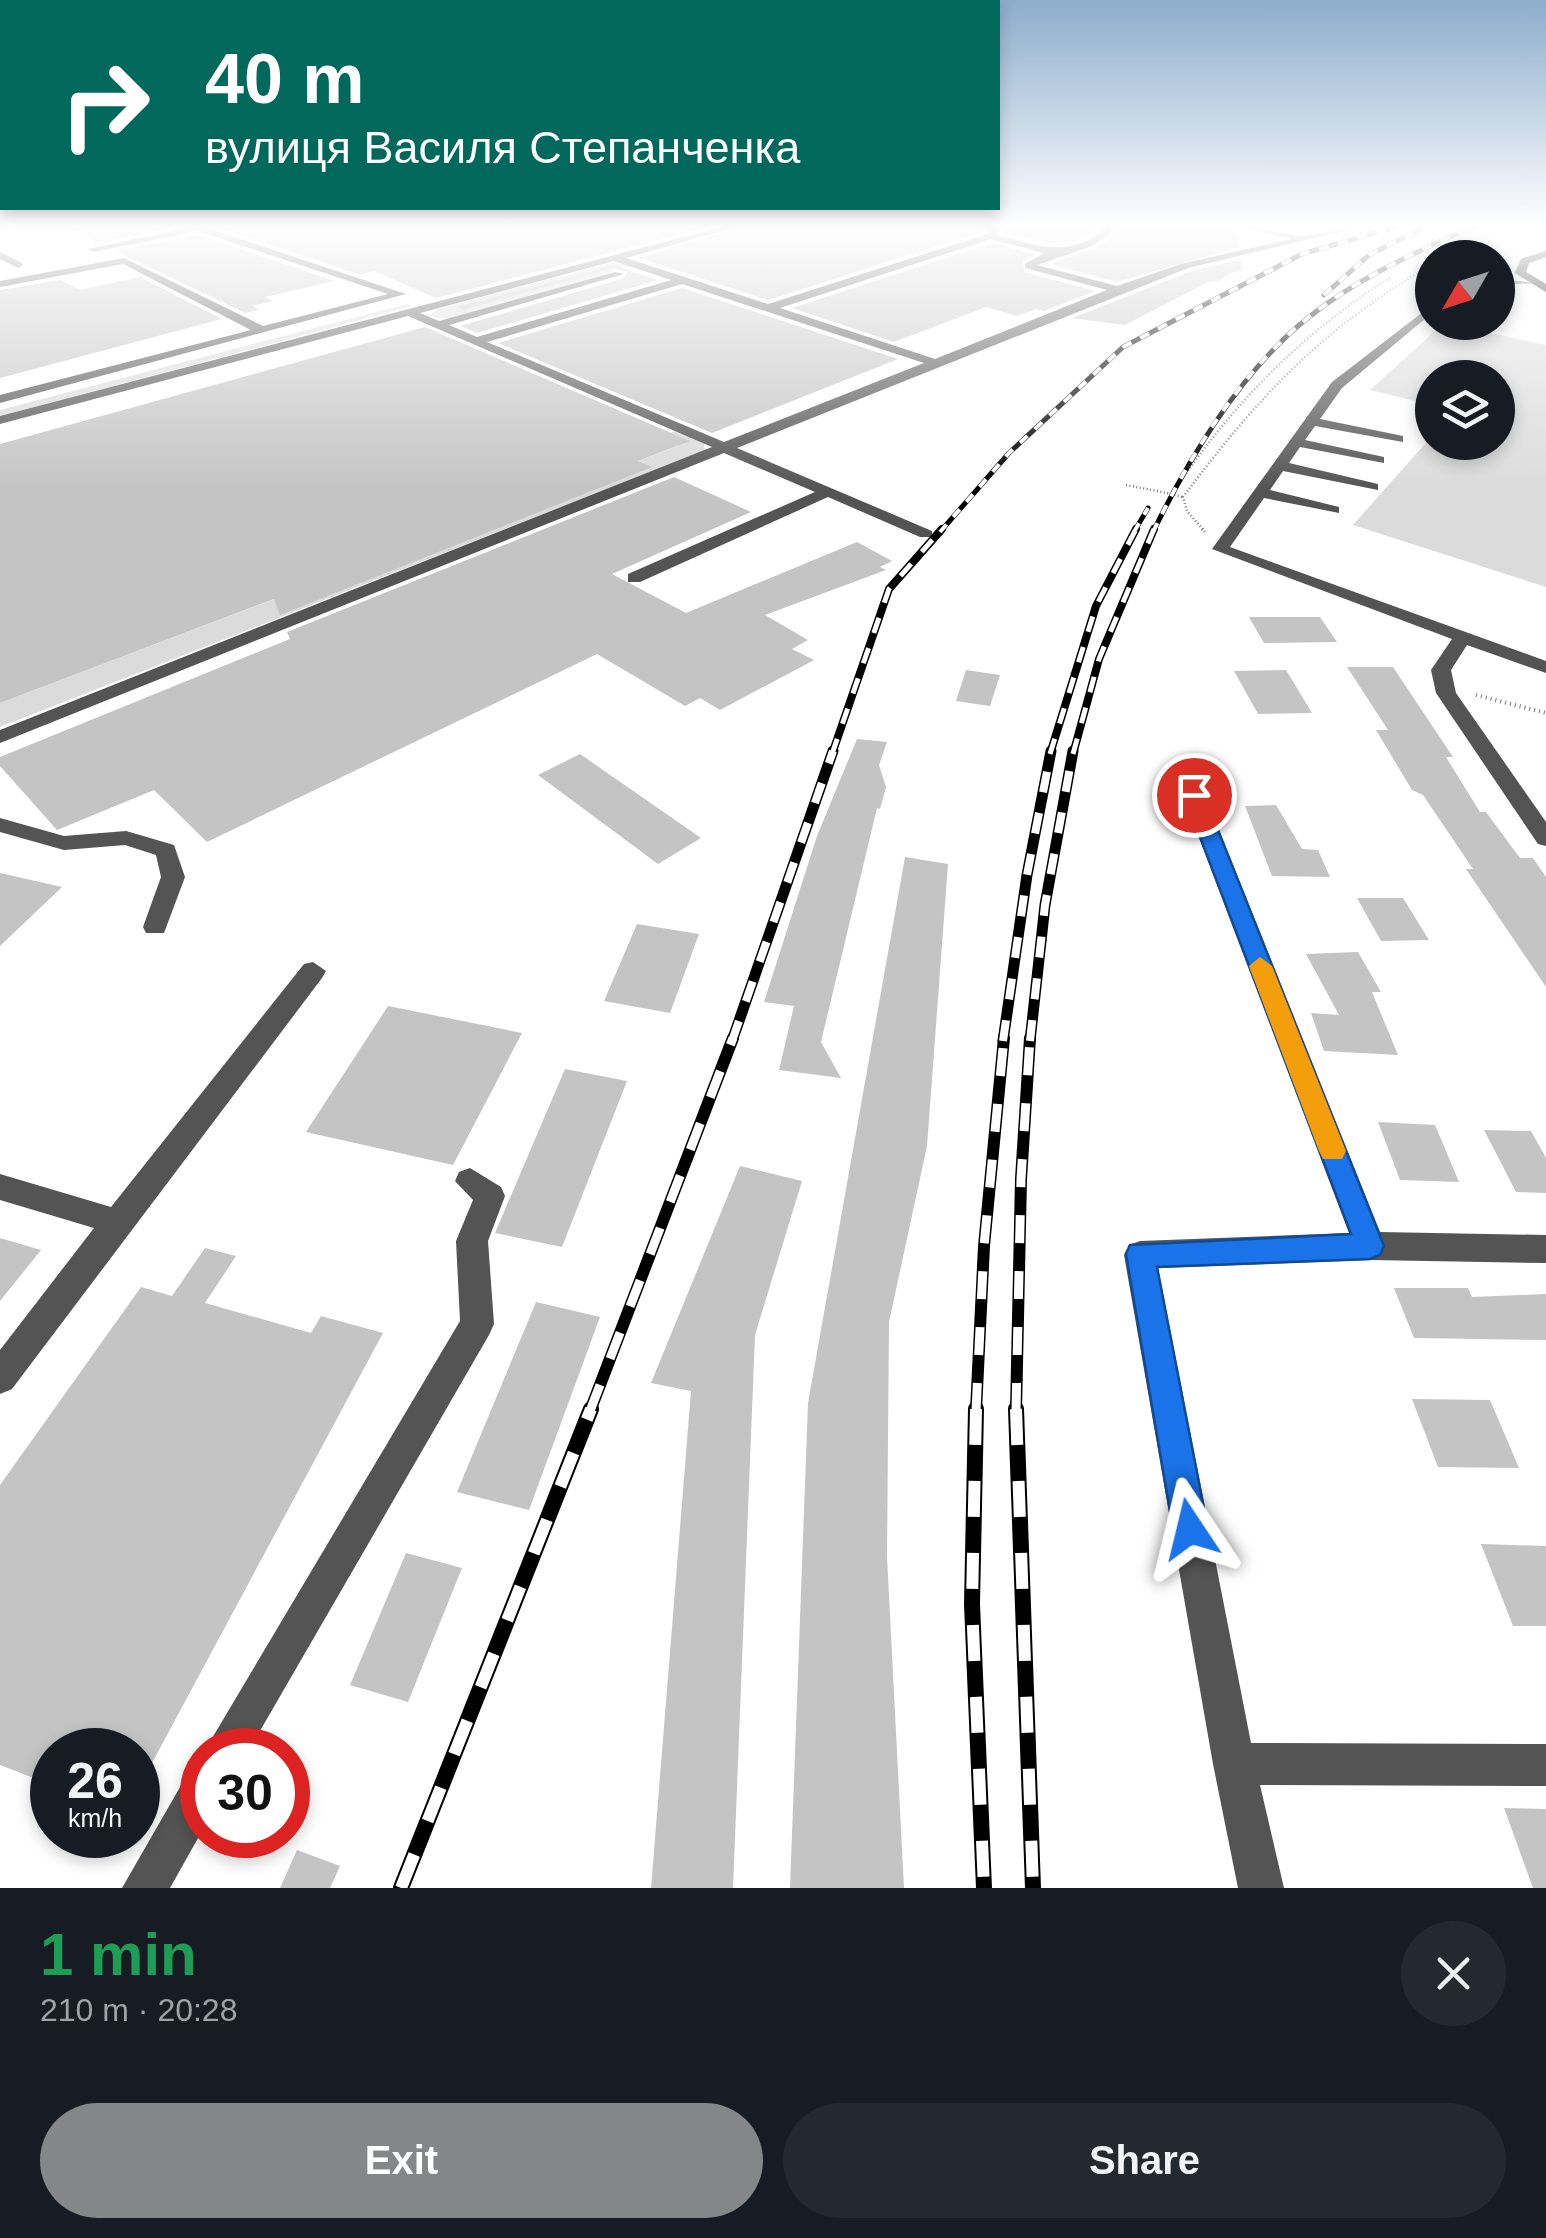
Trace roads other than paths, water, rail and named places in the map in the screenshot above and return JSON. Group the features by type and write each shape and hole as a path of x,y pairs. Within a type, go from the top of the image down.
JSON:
{"street":[{"path":"226,313 263,332"},
{"path":"0,399 331,313"},
{"path":"0,420 404,313"},
{"path":"411,313 926,534"},
{"path":"438,325 480,313"},
{"path":"476,341 571,313"},
{"path":"785,313 936,363"},
{"path":"0,737 1060,313"},
{"path":"1415,322 1338,385 1220,549 1546,667"},
{"path":"1311,420 1398,439"},
{"path":"1295,442 1379,460"},
{"path":"1278,465 1373,486"},
{"path":"634,578 826,492"},
{"path":"1258,492 1333,510"},
{"path":"1463,636 1441,670 1444,686 1471,736 1546,838"},
{"path":"1194,795 1370,1246"},
{"path":"0,826 64,843 126,838 166,850 173,877 156,927"},
{"path":"0,1377 313,970"},
{"path":"239,1728 478,1324 472,1241 490,1196 470,1181"},
{"path":"0,1187 117,1222"},
{"path":"1262,1888 1234,1764 1140,1254 1370,1246 1546,1249"},
{"path":"1234,1764 1546,1766"},
{"path":"145,1888 180,1828"}],"railway":[{"path":"940,532 1009,453 1123,347 1188,313"},
{"path":"1153,532 1201,444 1240,388 1261,362 1314,313"},
{"path":"1134,532 1148,508"},
{"path":"832,754 889,589 942,529"},
{"path":"1050,754 1096,606 1136,529"},
{"path":"1073,754 1099,659 1154,529"},
{"path":"732,1041 833,751"},
{"path":"1003,1041 1027,875 1051,751"},
{"path":"1030,1041 1045,905 1073,751"},
{"path":"590,1411 733,1038"},
{"path":"976,1411 984,1246 1004,1038"},
{"path":"1016,1410 1021,1179 1030,1038"},
{"path":"401,1888 591,1409"},
{"path":"976,1409 972,1604 984,1888"},
{"path":"1016,1410 1033,1888"}]}
